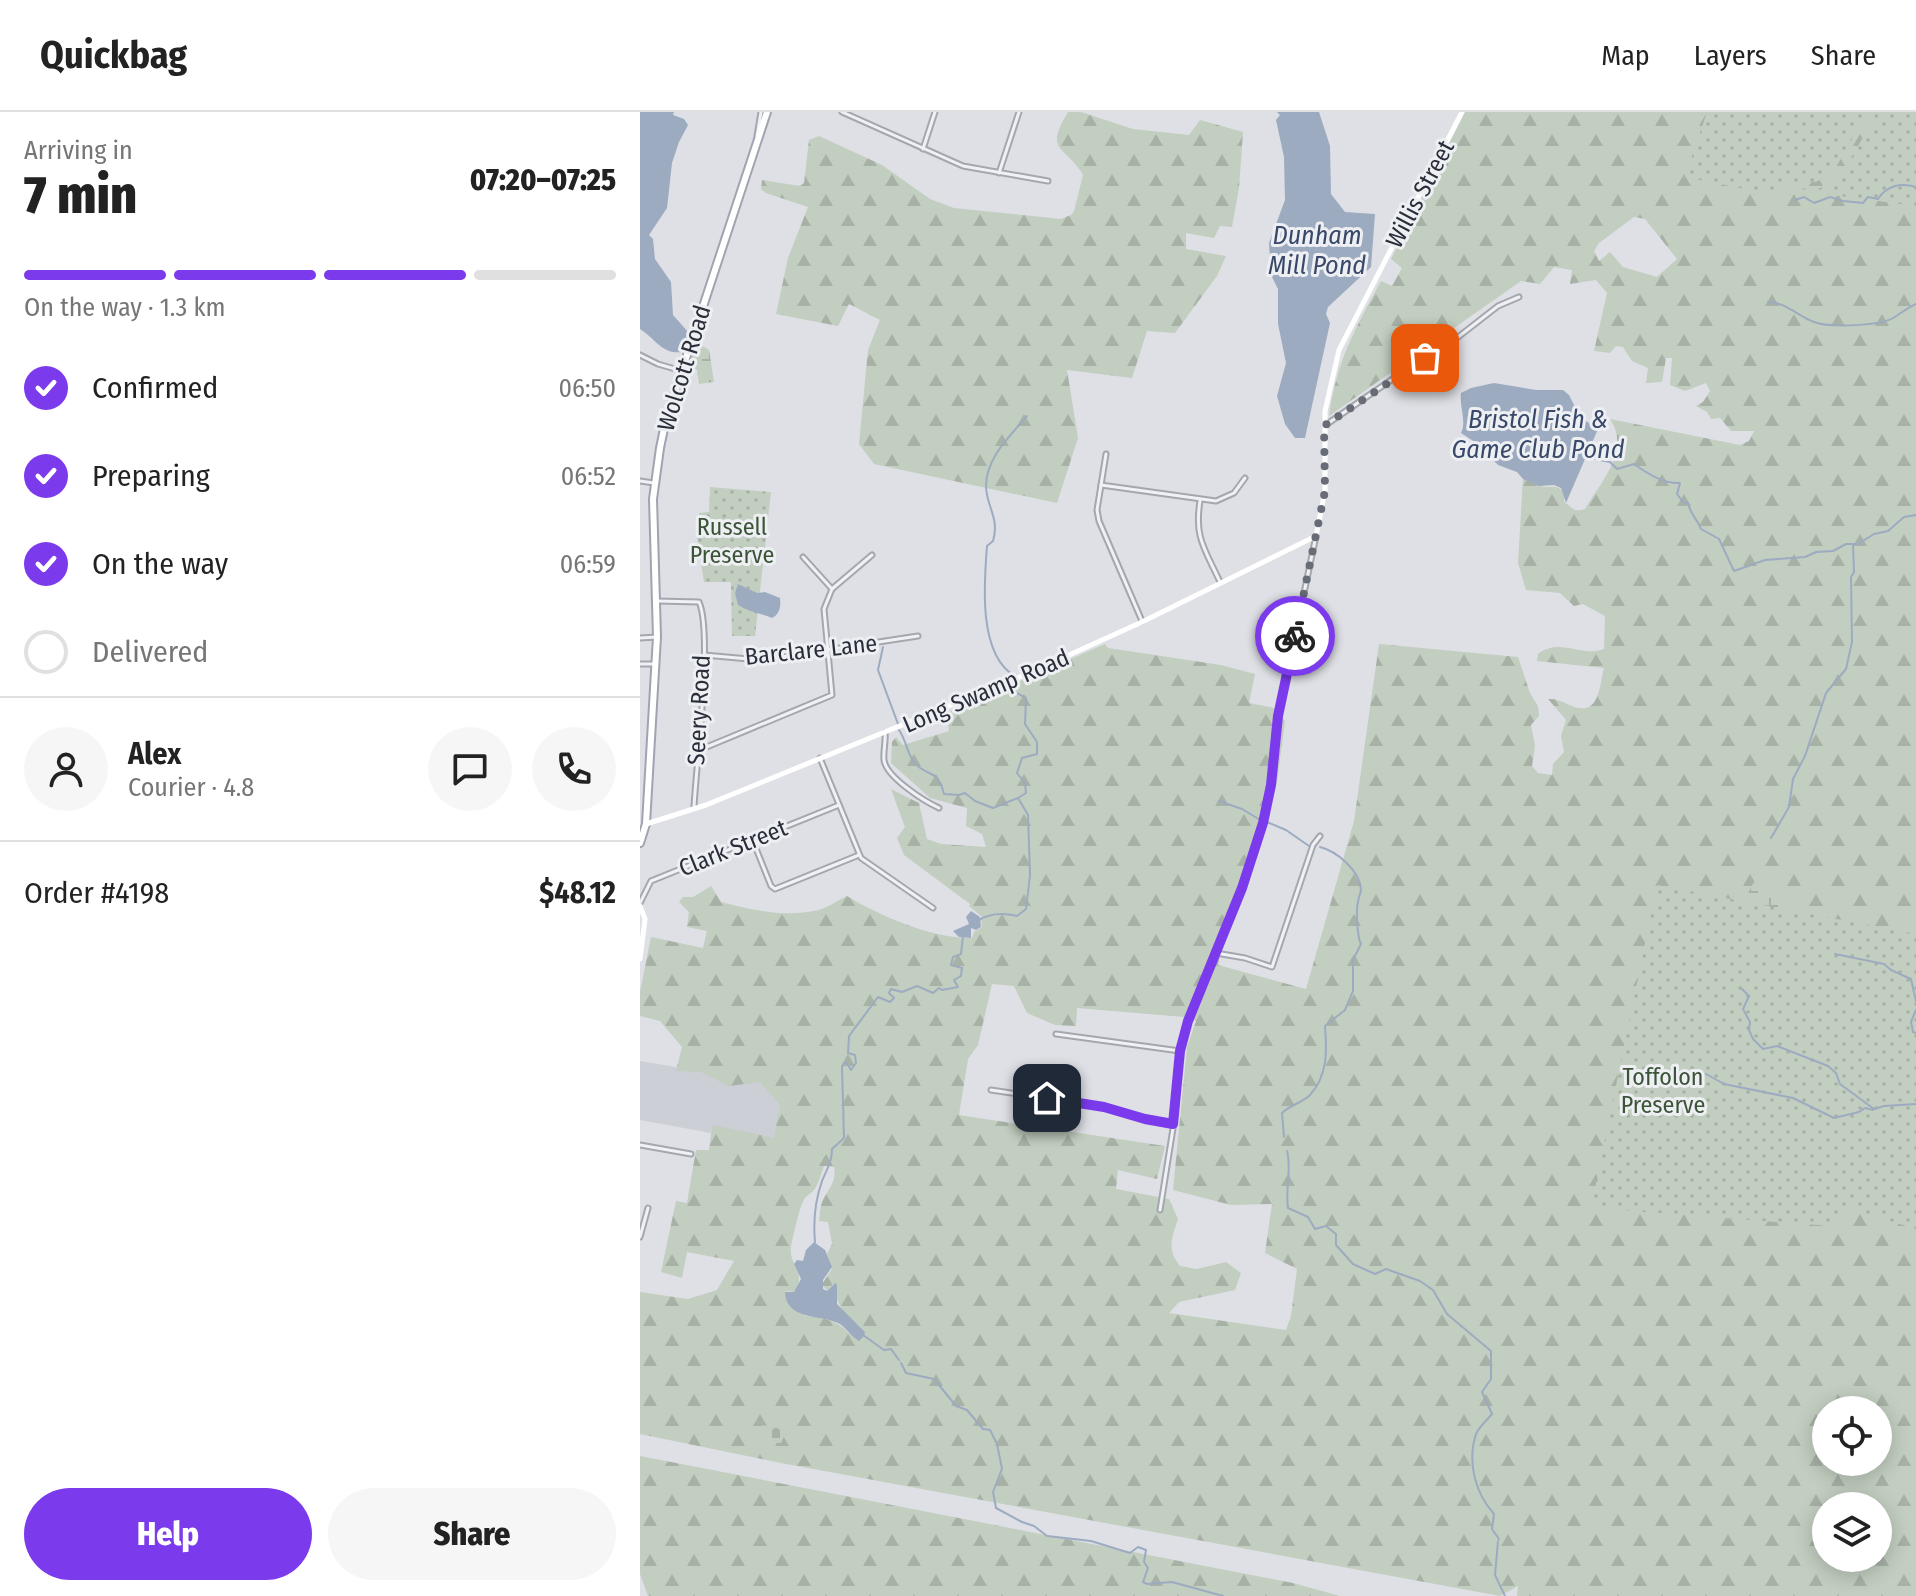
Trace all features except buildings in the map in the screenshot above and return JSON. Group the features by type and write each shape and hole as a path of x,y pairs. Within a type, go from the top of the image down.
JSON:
{"main road":[{"name":"Wolcott Road","path":"640,843 646,824 657,664 654,483 666,419 767,112"},
{"name":"Willis Street","path":"1316,536 1325,491 1327,397 1339,350 1462,112"},
{"name":"Long Swamp Road","path":"646,824 885,733 1041,668 1316,536"},
{"path":"640,904 645,919 640,959"}],"street":[{"name":"Wolcott Road","path":"758,140 756,132 761,112"},
{"path":"842,112 963,166 1048,181"},
{"path":"923,149 935,112"},
{"path":"999,173 1019,112"},
{"path":"1324,426 1453,341 1498,306 1519,297"},
{"path":"640,355 682,371"},
{"path":"1106,454 1097,510 1099,521 1142,622"},
{"path":"1101,485 1200,501 1227,498 1245,478"},
{"path":"640,481 654,483"},
{"path":"1200,501 1196,524 1220,582"},
{"path":"1160,1210 1180,1051 1188,1021 1263,823 1271,785 1278,716 1316,536"},
{"path":"697,751 832,695 824,609 832,589 872,555"},
{"path":"803,557 832,589"},
{"name":"Seery Road","path":"657,601 699,602 703,612 704,655 693,808"},
{"name":"Barclare Lane","path":"704,655 760,660 918,636"},
{"path":"640,638 657,637"},
{"path":"640,664 657,664"},
{"path":"885,733 884,761 889,771 939,808"},
{"path":"820,758 859,855 933,908"},
{"name":"Clark Street","path":"640,904 651,881 839,805"},
{"path":"1216,953 1272,967 1313,845 1320,836"},
{"path":"753,840 771,886 775,889 859,855"},
{"path":"1056,1034 1180,1051"},
{"path":"991,1090 1104,1107 1173,1124"},
{"path":"640,1145 691,1154"},
{"path":"640,1237 648,1208"}],"shaded area":[{"path":"640,1061 787,1086 764,1227 708,1159 711,1133 640,1120"}],"green space":[{"path":"1068,112 1081,112 1133,129 1189,135 1200,120 1243,132 1239,188 1232,227 1220,226 1214,238 1186,233 1186,249 1226,256 1217,276 1175,333 1147,331 1132,378 1067,370 1078,438 1057,503 874,464 859,444 868,350 880,320 849,304 838,326 776,314 788,258 808,207 766,193 761,189 762,180 800,186 804,183 809,140 819,136 882,165 930,199 954,208 1061,219 1074,211 1083,175 1057,142 1057,135"},
{"name":"Toffolon Preserve","path":"1465,112 1916,112 1916,1596 1517,1596 1518,1586 1500,1596 640,1434 640,1292 688,1299 717,1290 734,1261 687,1252 682,1278 661,1272 676,1201 687,1203 696,1150 709,1150 713,1125 774,1138 780,1105 760,1082 729,1086 701,1072 676,1071 682,1047 660,1021 640,1016 640,992 651,937 703,948 707,931 687,927 689,912 679,902 683,897 693,897 711,886 721,902 781,913 818,910 847,896 907,925 941,935 972,938 974,932 982,927 981,916 970,904 904,855 897,838 905,827 891,789 919,803 927,839 941,844 986,847 982,834 966,826 967,808 930,798 891,763 892,742 896,737 903,745 949,731 947,713 1105,644 1108,648 1221,665 1255,674 1249,703 1274,708 1285,721 1277,782 1218,965 1306,989 1354,821 1379,644 1518,657 1530,693 1538,706 1539,716 1531,725 1535,746 1532,766 1538,773 1552,775 1553,764 1564,752 1561,736 1566,720 1548,699 1586,708 1598,695 1604,668 1537,661 1538,654 1555,647 1587,651 1604,649 1605,616 1583,604 1574,606 1560,593 1526,590 1518,563 1523,479 1544,487 1558,488 1564,492 1564,502 1573,509 1581,510 1585,509 1605,477 1616,454 1616,431 1610,419 1740,445 1749,441 1754,431 1731,431 1720,418 1711,419 1707,412 1696,406 1710,391 1706,383 1685,391 1670,385 1672,358 1666,358 1662,382 1646,383 1648,368 1632,361 1623,347 1616,346 1610,353 1594,351 1607,293 1596,280 1570,284 1572,270 1554,267 1540,284 1521,281 1329,416 1342,361 1355,330 1381,281 1392,286 1402,268 1391,259","holes":["1634,217 1645,219 1677,259 1657,277 1623,267 1610,252 1599,261 1594,251 1599,243","992,984 1014,986 1027,1013 1055,1025 1076,1026 1077,1008 1184,1017 1196,1021 1187,1047 1173,1190 1231,1205 1272,1204 1265,1253 1297,1269 1291,1316 1286,1330 1169,1313 1179,1302 1235,1290 1241,1273 1226,1262 1197,1269 1180,1266 1172,1249 1178,1219 1169,1199 1116,1189 1118,1170 1157,1179 1165,1146 959,1115 968,1059 978,1045","824,1166 834,1167 835,1172 822,1202 819,1221 828,1222 832,1244 827,1254 832,1269 822,1284 827,1291 833,1284 840,1306 863,1330 851,1335 830,1321 805,1316 786,1291 794,1292 798,1286 791,1246 799,1213 805,1198 816,1187"]},
{"path":"1707,112 1867,112 1834,171 1816,182 1803,180 1765,193 1685,177"},
{"path":"1877,112 1916,112 1916,206 1795,190 1829,184 1853,155"},
{"path":"696,342 709,350 714,382 699,384 697,370 689,365"},
{"name":"Russell Preserve","path":"710,487 771,492 755,636 732,636 731,582 704,582 697,538 699,513 709,512"},
{"path":"1754,882 1768,886 1780,899 1805,910 1807,914 1739,910"},
{"name":"Toffolon Preserve","path":"1657,885 1916,934 1916,1229 1850,1209 1831,1226 1591,1208"},
{"path":"762,1425 787,1430 781,1443 760,1442"},
{"path":"640,1456 1293,1583 1340,1596 648,1596 640,1574"}],"water":[{"path":"640,112 674,112 673,115 684,119 688,125 672,163 667,208 649,235 653,239 655,259 671,282 673,315 689,333 682,352 669,351 640,329"},
{"name":"Dunham Mill Pond","path":"1277,112 1319,112 1330,146 1331,194 1345,212 1375,214 1371,267 1328,307 1326,314 1330,323 1305,438 1295,438 1285,424 1277,396 1286,363 1278,324 1278,289 1271,275 1269,243 1285,200 1284,157 1276,120 1280,115"},
{"name":"Bristol Fish & Game Club Pond","path":"1494,383 1536,390 1563,390 1569,395 1580,417 1598,429 1566,503 1561,488 1539,486 1523,479 1517,472 1498,465 1478,444 1461,433 1461,393"},
{"path":"738,584 757,593 765,592 780,598 777,614 772,618 738,605 735,593"},
{"path":"1323,609 1320,621 1297,654 1298,635 1303,622 1310,621"},
{"path":"971,911 980,917 981,927 976,930 971,928 971,938 959,937 953,931 969,924 966,917"},
{"path":"814,1242 825,1250 832,1267 823,1280 823,1289 827,1291 835,1283 837,1285 837,1304 865,1332 859,1341 840,1324 798,1312 787,1301 785,1292 794,1292 801,1279 794,1264 797,1260 803,1261 806,1250"}],"waterway":[{"path":"1795,200 1804,197 1814,203 1830,197 1863,203 1868,197 1878,199 1894,186 1916,187"},
{"path":"1768,302 1786,307 1814,322 1843,325 1888,320 1916,304"},
{"path":"1015,676 1003,666 995,652 986,617 987,546 993,541 995,533 986,486 994,457 1027,416"},
{"path":"1595,459 1610,462 1617,469 1634,464 1662,480 1680,483 1677,494 1688,503 1701,529 1719,539 1734,571 1765,560 1805,557 1816,552 1833,551 1846,544 1858,544 1874,534 1888,531 1904,517 1916,515"},
{"path":"1771,838 1789,807 1793,779 1805,756 1826,693 1846,669 1852,642 1853,545"},
{"path":"883,647 878,670 898,724"},
{"path":"979,920 998,914 1017,916 1026,909 1030,875 1028,815 1018,798 1026,793 1025,783 1017,773 1022,758 1037,754 1037,742 1025,724 1026,698 1015,692 1018,682"},
{"path":"899,730 913,761 935,776 944,794 965,793 993,808 1018,798"},
{"path":"1219,801 1242,809 1262,821"},
{"path":"1267,822 1286,830 1309,846"},
{"path":"1284,1137 1282,1113 1310,1095 1320,1079 1326,1054 1325,1026 1345,1010 1353,991 1353,960 1361,944 1357,917 1360,883 1346,862 1320,847"},
{"path":"815,1242 815,1211 820,1189 832,1149 844,1138 842,1067 846,1062 851,1070 856,1063 855,1055 848,1053 849,1036 878,997 890,1002 894,998 889,993 891,989 902,992 917,986 933,993 939,988 958,987 954,980 961,976 962,968 951,965 953,957 961,954 963,936"},
{"path":"1835,954 1884,964 1911,979 1916,1001"},
{"path":"1742,989 1749,996 1743,1009 1750,1022 1749,1030 1763,1049 1777,1046 1828,1066 1836,1073 1840,1084 1874,1109 1916,1104"},
{"path":"1916,1010 1911,1022 1916,1033"},
{"path":"1706,1074 1724,1084 1793,1098 1834,1118 1865,1108 1873,1110"},
{"path":"1287,1151 1288,1208 1308,1217 1315,1229 1326,1226 1336,1234 1336,1245 1353,1264 1375,1274 1386,1269 1420,1281 1433,1290 1447,1314 1491,1351 1491,1379 1482,1392 1492,1414 1476,1434 1472,1455 1474,1477 1482,1497 1494,1514 1492,1529 1499,1539"},
{"path":"863,1335 884,1350 891,1349 899,1360"},
{"path":"901,1363 906,1373 934,1379 956,1406 967,1410 983,1429 990,1430 997,1444 1002,1469 993,1492 996,1508 1034,1526 1047,1536 1091,1541 1130,1553 1138,1547 1146,1550 1144,1562 1148,1568 1143,1582 1147,1584 1172,1582 1223,1596"},
{"path":"1498,1541 1495,1575 1505,1596"}],"way so far":[{"path":"1295,636 1325,491 1324,426 1425,358"}],"route":[{"path":"1047,1098 1104,1107 1173,1124 1180,1051 1188,1021 1242,888 1268,804 1278,716 1295,636"}]}
